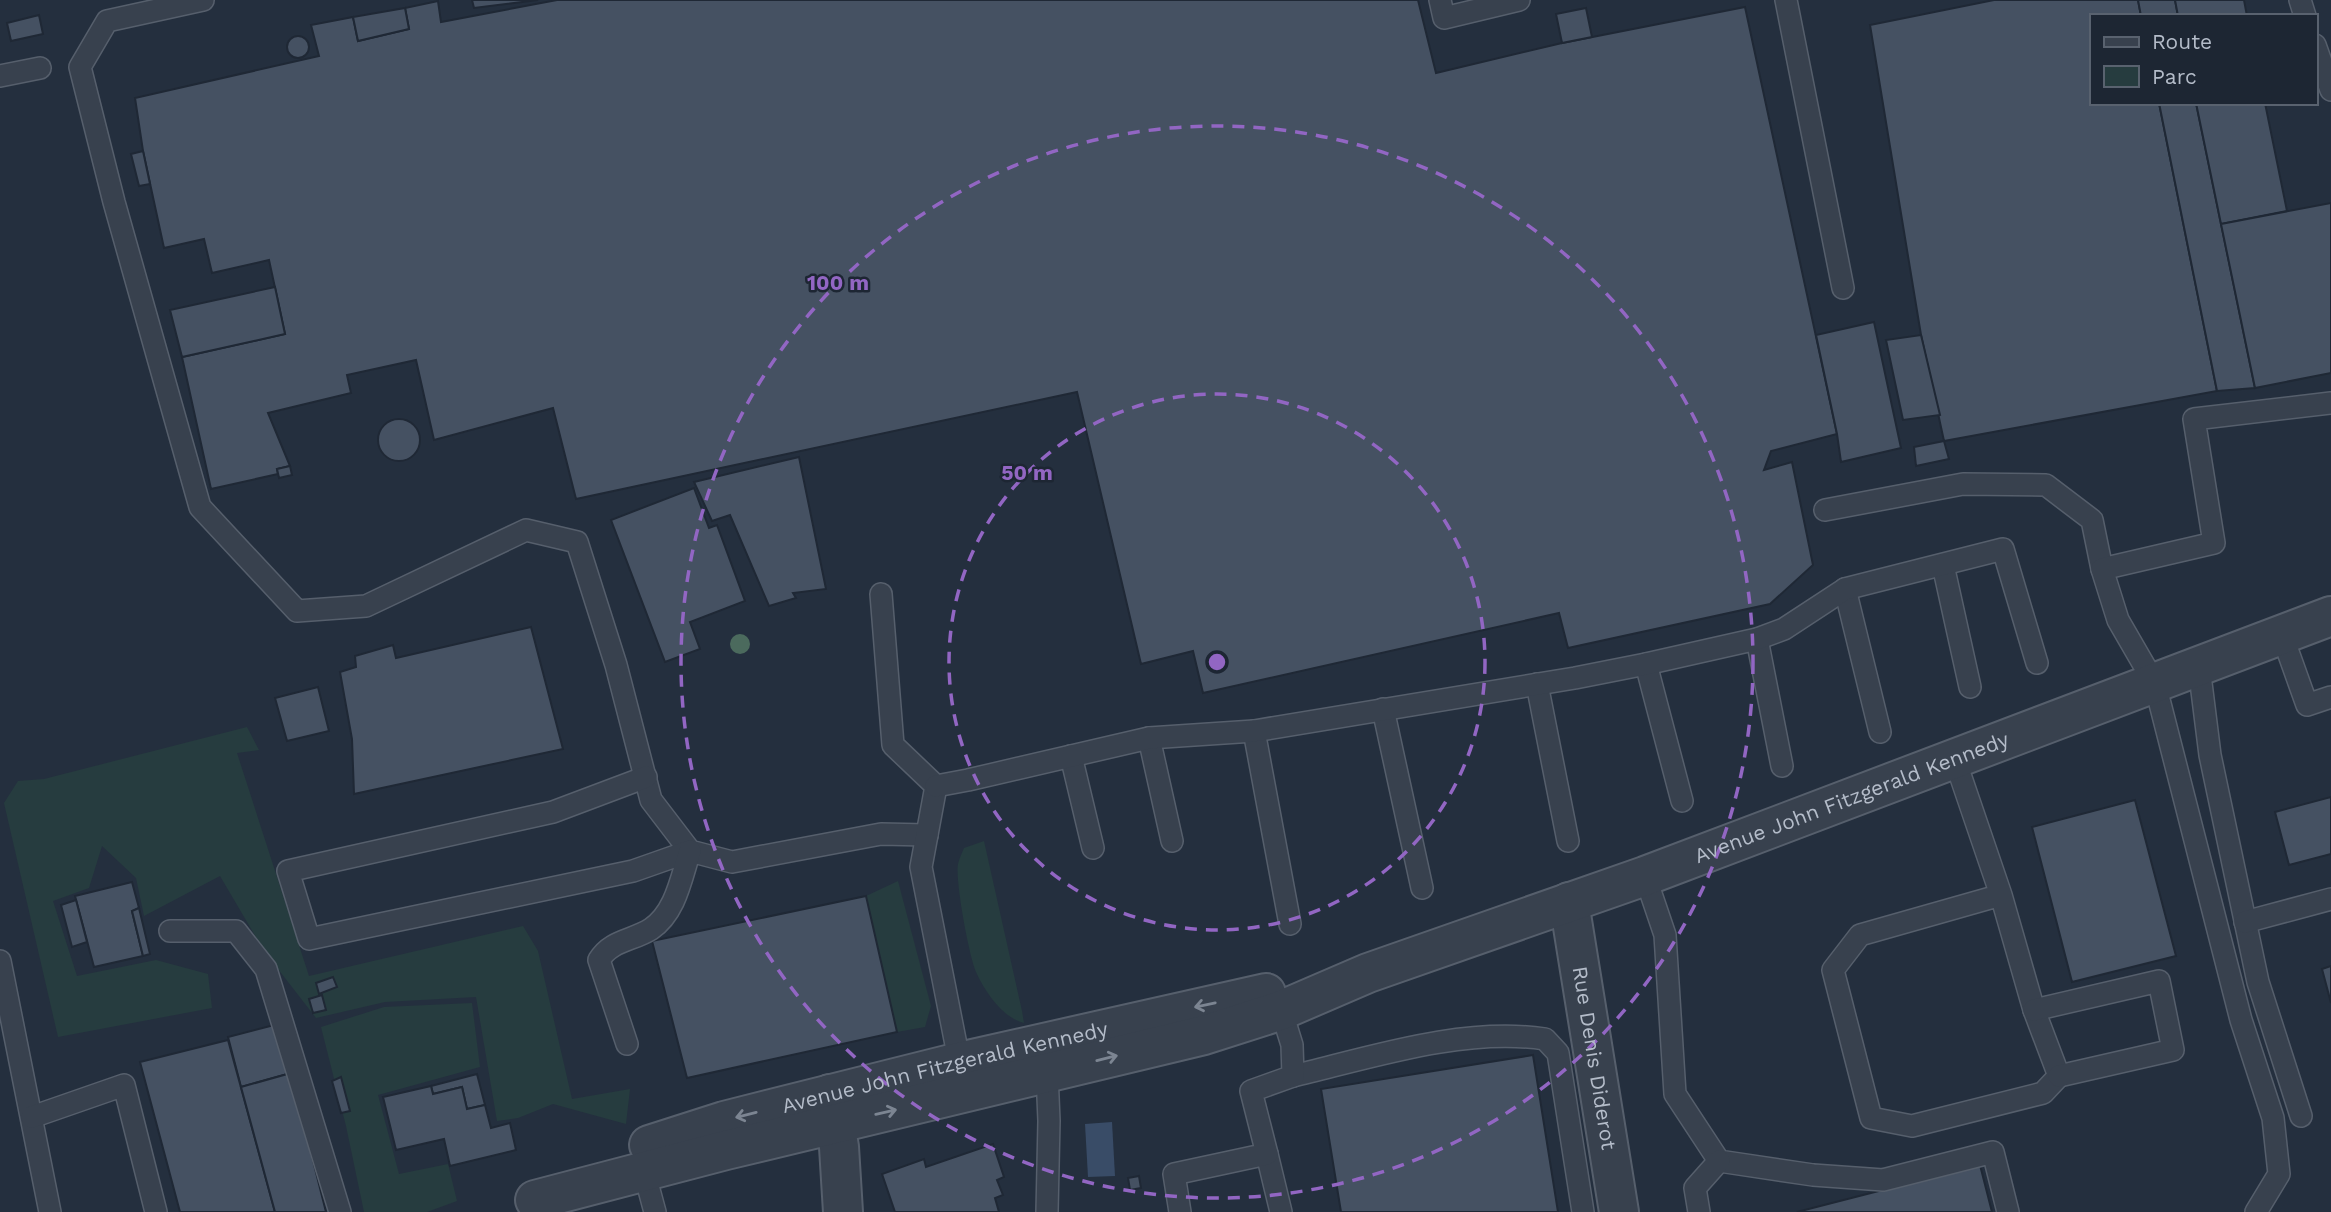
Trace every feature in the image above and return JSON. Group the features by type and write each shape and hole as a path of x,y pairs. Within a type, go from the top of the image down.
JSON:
{"street":[{"name":"Avenue John Fitzgerald Kennedy","path":"524,1206 644,1171 833,1109 1279,1001 1368,972 1645,876 2331,616"},
{"name":"Rue Denis Diderot","path":"1569,902 1619,1212"},
{"name":"Avenue John Fitzgerald Kennedy","path":"962,1077 1047,1073 1204,1035 1279,1001"},
{"name":"Avenue John Fitzgerald Kennedy","path":"524,1206 597,1161 724,1121 833,1109"},
{"path":"833,1109 843,1212"}],"lane":[{"path":"203,0 107,21 80,67 114,202 200,507 297,611 366,606 526,530 577,542 616,665 651,800 690,850 732,862 881,834 927,835"},
{"path":"1440,0 1444,18 1519,0"},
{"path":"1786,0 1843,289"},
{"path":"2317,51 2331,90"},
{"path":"0,76 40,68"},
{"path":"2102,569 2214,542 2194,419 2331,403"},
{"path":"1825,510 1963,484 2046,485 2092,520 2102,569 2118,620 2155,684 2241,1020 2273,1118 2278,1174 2256,1212"},
{"path":"936,786 1149,738 1254,730 1646,664 1757,639 1784,629 1845,589 2003,549 2037,663"},
{"path":"1943,565 1970,687"},
{"path":"1845,589 1880,732"},
{"path":"881,594 893,745 936,786"},
{"path":"2282,635 2307,705 2331,697"},
{"path":"1757,639 1782,766"},
{"path":"1646,664 1682,801"},
{"path":"2199,667 2210,755 2245,922 2259,982 2301,1116"},
{"path":"1538,684 1568,841"},
{"path":"1383,709 1422,888"},
{"path":"1254,730 1290,924"},
{"path":"1149,738 1172,841"},
{"path":"1071,756 1093,848"},
{"path":"1955,760 2001,895 2034,1010 2059,1076"},
{"path":"646,777 553,812 288,871 309,939 633,871 690,850"},
{"path":"936,786 921,866 962,1077"},
{"path":"627,1044 599,960 606,948 651,929 672,907 690,850"},
{"path":"1645,876 1665,935 1675,1094 1719,1161 1813,1175 1883,1180 1993,1152 2008,1212"},
{"path":"2001,895 1860,936 1833,970 1871,1118 1912,1126 2043,1093 2059,1076 2173,1050 2159,981 2034,1010"},
{"path":"2245,922 2331,899"},
{"path":"170,931 236,931 266,970 340,1212"},
{"path":"0,961 50,1212"},
{"path":"1279,1001 1292,1045 1293,1076"},
{"path":"1281,1212 1251,1091 1293,1076 1414,1045 1518,1035 1545,1039 1558,1054 1583,1212"},
{"path":"1047,1073 1047,1212"},
{"path":"32,1117 124,1085 156,1212"},
{"path":"1180,1212 1174,1174 1267,1154"},
{"path":"1699,1212 1695,1188 1719,1161"},
{"path":"644,1171 655,1212"}],"green space":[{"path":"247,727 259,750 237,753 309,976 523,926 538,951 572,1099 630,1089 626,1124 553,1104 518,1118 497,1121 476,997 385,1002 316,1018 264,951 220,876 144,916 136,878 102,846 89,888 53,901 77,976 156,960 208,974 212,1008 58,1037 4,803 18,781 44,779"},
{"path":"984,841 1024,1023 1002,1010 984,988 970,951 958,864 964,848"},
{"path":"898,881 931,1006 925,1027 897,1032 866,896"},
{"path":"472,1003 480,1067 378,1095 399,1174 448,1164 457,1201 427,1212 364,1212 321,1027 384,1007"}],"water":[{"path":"1112,1122 1115,1176 1088,1177 1085,1124"}],"building":[{"path":"472,0 538,0 474,8"},
{"path":"557,0 1418,0 1436,73 1562,43 1745,7 1837,434 1771,451 1764,470 1792,462 1813,565 1770,604 1568,648 1559,613 1203,693 1193,651 1141,664 1077,392 576,499 553,408 434,440 416,360 347,375 351,393 268,413 290,466 277,469 278,474 211,489 182,357 285,334 269,260 212,273 204,239 164,248 143,151 135,98 319,56 311,25 353,17 358,41 409,29 405,8 438,1 441,22"},
{"path":"1994,0 2138,0 2141,14 2090,14 2090,105 2159,105 2217,391 1944,441 1921,335 1870,25"},
{"path":"2138,0 2175,0 2178,14 2141,14"},
{"path":"2175,0 2244,0 2247,14 2178,14"},
{"path":"405,8 409,29 358,41 353,17"},
{"path":"1586,8 1592,37 1562,43 1556,14"},
{"path":"39,15 43,34 11,41 7,23"},
{"path":"298,36 308,43 309,47 302,57 298,58 288,51 287,47 294,37"},
{"path":"2159,105 2196,105 2255,388 2217,391"},
{"path":"2196,105 2265,105 2287,211 2221,224"},
{"path":"143,151 150,184 139,186 131,154"},
{"path":"2331,203 2331,373 2255,388 2221,224"},
{"path":"275,287 285,334 182,357 170,310"},
{"path":"1874,322 1901,448 1841,462 1816,335"},
{"path":"1921,335 1940,415 1903,420 1886,340"},
{"path":"399,419 414,425 420,440 414,455 399,461 384,455 378,440 384,425"},
{"path":"1944,441 1949,459 1916,466 1914,447"},
{"path":"799,457 826,589 793,593 796,598 769,606 730,515 712,521 694,482"},
{"path":"290,466 292,475 279,478 277,469"},
{"path":"694,488 709,528 717,525 745,601 690,622 700,649 665,662 611,520"},
{"path":"531,627 563,749 354,794 352,739 340,672 356,667 355,656 393,645 396,658"},
{"path":"318,687 329,731 287,741 275,698"},
{"path":"2331,797 2331,854 2289,865 2275,812"},
{"path":"2135,800 2176,956 2072,982 2032,827"},
{"path":"132,882 139,908 132,911 143,956 94,967 75,896"},
{"path":"866,896 897,1032 687,1078 652,941"},
{"path":"76,900 87,942 72,947 61,905"},
{"path":"139,908 150,954 143,956 132,911"},
{"path":"2331,966 2331,1003 2322,969"},
{"path":"333,977 337,987 319,994 316,983"},
{"path":"322,995 326,1010 313,1013 309,999"},
{"path":"278,1024 291,1073 241,1087 228,1037"},
{"path":"228,1040 275,1212 180,1212 140,1062"},
{"path":"1533,1055 1558,1212 1341,1212 1321,1089"},
{"path":"291,1073 326,1212 275,1212 241,1087"},
{"path":"477,1074 485,1105 467,1109 462,1087 433,1094 431,1086"},
{"path":"341,1077 350,1111 341,1113 332,1081"},
{"path":"431,1086 433,1094 462,1087 467,1109 485,1105 491,1128 510,1123 516,1150 450,1166 444,1139 396,1150 383,1097"},
{"path":"993,1144 1004,1177 997,1180 1003,1195 995,1198 999,1212 895,1212 882,1174 924,1159 926,1167"},
{"path":"1980,1165 1992,1212 1797,1212"},
{"path":"1139,1176 1141,1188 1130,1190 1128,1178"}]}
